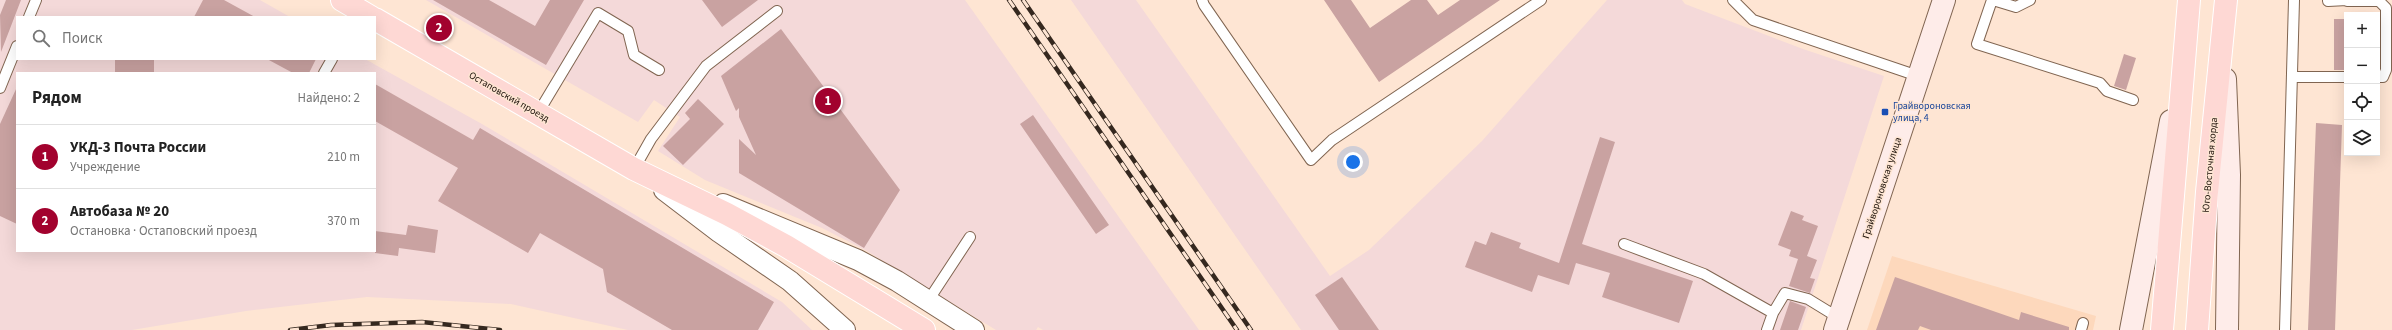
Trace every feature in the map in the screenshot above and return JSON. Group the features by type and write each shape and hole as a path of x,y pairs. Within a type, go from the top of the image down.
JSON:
{"main road":[{"name":"Грайвороновская улица","path":"1837,324 1944,0"},
{"path":"2162,330 2182,65 2189,0"},
{"path":"2224,8 2228,175 2227,330"},
{"name":"Юго-Восточная хорда","path":"2197,330 2224,8"},
{"name":"Остаповский проезд","path":"376,22 638,171 786,246 924,330"},
{"path":"2131,330 2182,65"}],"street":[{"path":"638,171 718,232 790,281 838,328"},
{"path":"670,186 767,220 858,260 974,330"}],"lane":[{"path":"29,16 36,0"},
{"path":"1202,0 1311,160 1332,140 1541,0"},
{"path":"1733,0 1753,20 1918,76"},
{"path":"2030,0 2016,7 1992,0 1977,44 2100,83 2107,92 2133,100"},
{"path":"2285,330 2294,0"},
{"path":"2328,1 2379,1 2386,8 2386,70 2383,78 2380,78"},
{"path":"638,171 651,139 706,66 777,11"},
{"path":"538,114 598,13 628,31 634,56 659,70"},
{"path":"0,88 16,48"},
{"path":"325,72 331,60"},
{"path":"2292,77 2344,77"},
{"path":"928,301 970,237"},
{"path":"1624,244 1704,274 1772,313"},
{"path":"1767,330 1772,313 1785,293 1808,299 1837,324"}],"shaded area":[{"path":"0,0 260,0 288,16 16,16 16,60 367,60 482,124 782,302 812,330 628,330 511,304 367,297 246,311 132,330 0,330"},
{"path":"426,0 965,0 1199,330 1043,330 1038,327 1036,330 996,330 865,250 822,228 705,180 658,151 680,117 654,100 638,122"},
{"path":"1071,0 1136,0 1330,276 1369,250 1482,141 1607,0 1682,0 1685,4 1803,49 1884,76 1801,330 1301,330"},
{"path":"1892,256 2096,316 2093,330 1867,330"}],"building":[{"path":"6,0 21,0 1,52 0,15"},
{"path":"203,0 224,0 253,16 195,16"},
{"path":"433,0 489,0 535,26 550,0 584,0 546,65"},
{"path":"702,0 758,0 722,27"},
{"path":"1324,0 1351,0 1370,28 1411,0 1427,0 1438,15 1460,0 1500,0 1379,82"},
{"path":"2334,19 2344,19 2344,70 2334,70"},
{"path":"781,29 900,190 864,248 739,173 739,139 756,155 739,117 739,108 736,111 721,76"},
{"path":"2124,54 2136,58 2126,90 2114,86"},
{"path":"115,60 154,60 154,72 115,72"},
{"path":"269,60 316,60 310,72 291,72"},
{"path":"376,85 473,140 480,128 774,302 758,330 672,330 607,292 603,269 540,233 528,253 438,201 458,168 376,122"},
{"path":"16,89 16,224 0,216 0,124"},
{"path":"698,99 724,124 683,165 663,146 690,119 685,113"},
{"path":"1033,115 1109,225 1096,234 1020,124"},
{"path":"2316,123 2342,125 2335,330 2308,330"},
{"path":"1600,137 1615,142 1582,244 1693,281 1679,323 1602,297 1610,273 1576,263 1569,285 1538,275 1532,292 1465,267 1475,241 1486,245 1491,232 1521,243 1519,248 1559,263"},
{"path":"1791,211 1804,216 1802,220 1818,226 1807,256 1817,260 1810,278 1815,279 1810,293 1789,286 1798,259 1789,256 1791,250 1778,245"},
{"path":"408,225 438,230 435,253 399,248 398,256 375,253 376,231 406,235"},
{"path":"1342,277 1379,330 1339,330 1315,295"},
{"path":"1895,277 2019,320 2021,312 2069,327 2069,330 1931,330 1920,326 1918,330 1876,330"},
{"path":"1790,301 1806,307 1798,330 1780,330"}],"railway":[{"path":"1009,0 1237,330"},
{"path":"1023,0 1251,330"},
{"path":"290,330 331,325 422,322 500,330"}],"place":[{"name":"Автобаза № 20","path":"439,28"},
{"name":"УКД-3 Почта России","path":"828,101"},
{"name":"Грайвороновская улица, 4","path":"1885,112"}]}
